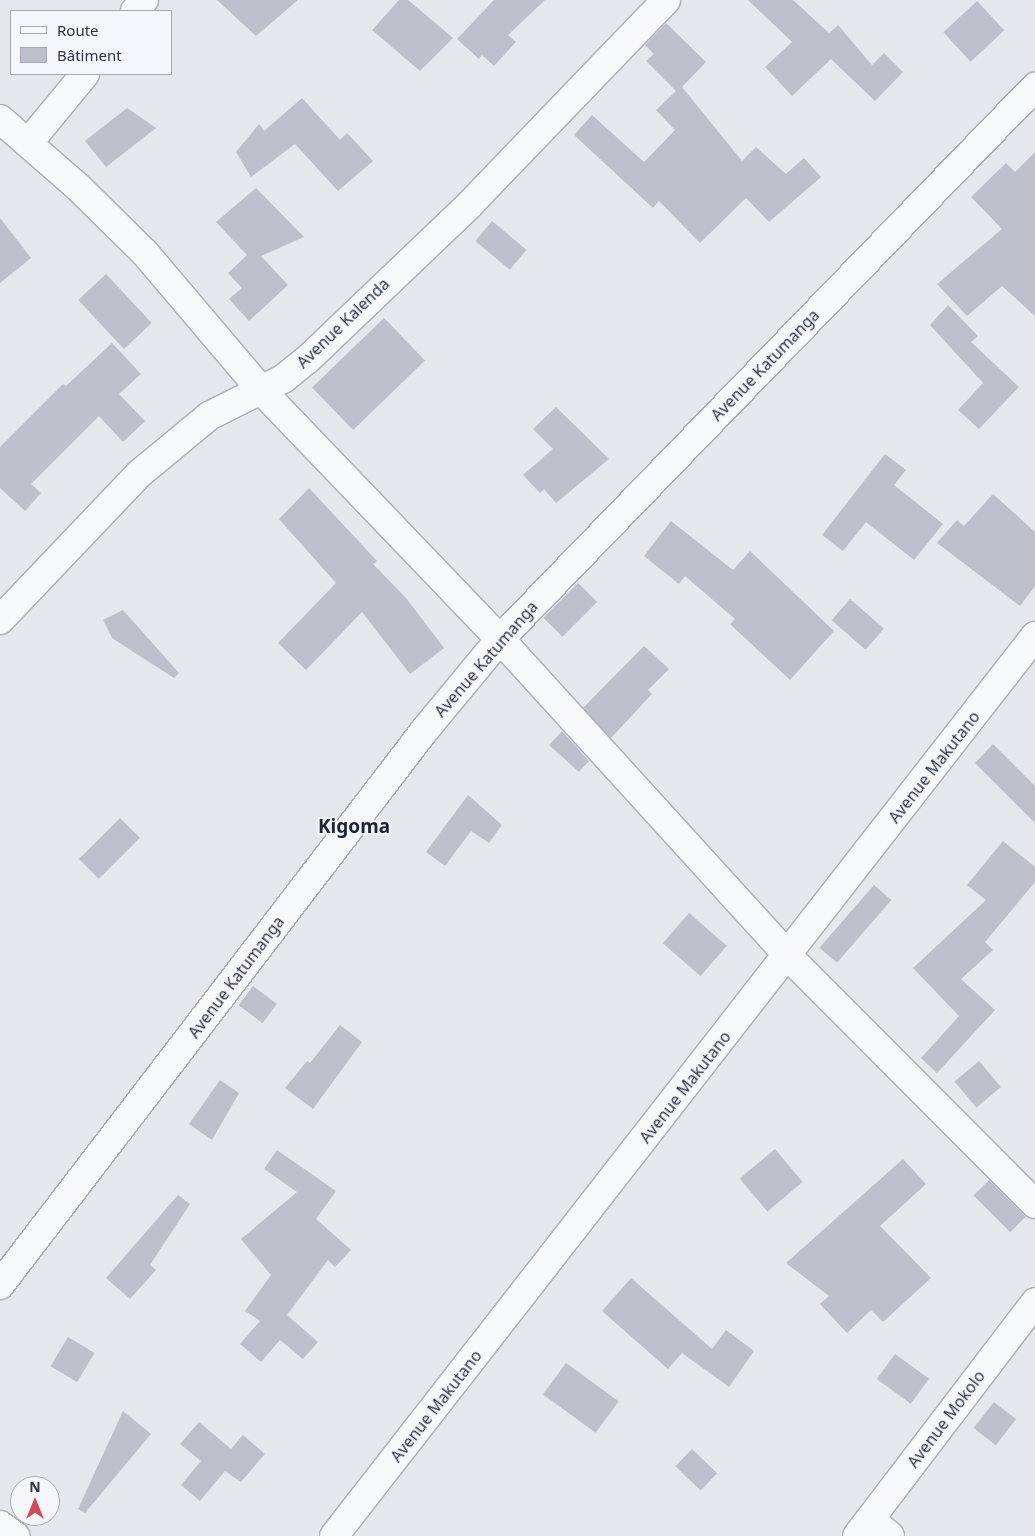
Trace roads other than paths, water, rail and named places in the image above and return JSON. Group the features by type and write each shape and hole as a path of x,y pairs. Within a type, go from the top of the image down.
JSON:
{"street":[{"path":"136,10 144,0"},
{"name":"Avenue Kalenda","path":"0,620 139,474 208,416 283,379 308,359 469,205 666,0"},
{"path":"29,142 84,75"},
{"name":"Avenue Katumanga","path":"0,1285 424,732 500,639 1035,87"},
{"path":"0,120 29,142 145,253 261,390 500,639 788,956 1035,1204"},
{"name":"Avenue Makutano","path":"334,1536 788,956 1035,636"},
{"name":"Avenue Mokolo","path":"872,1530 1035,1302"},
{"path":"0,1525 15,1536"}],"district":[{"name":"Kigoma","path":"354,827"}]}
